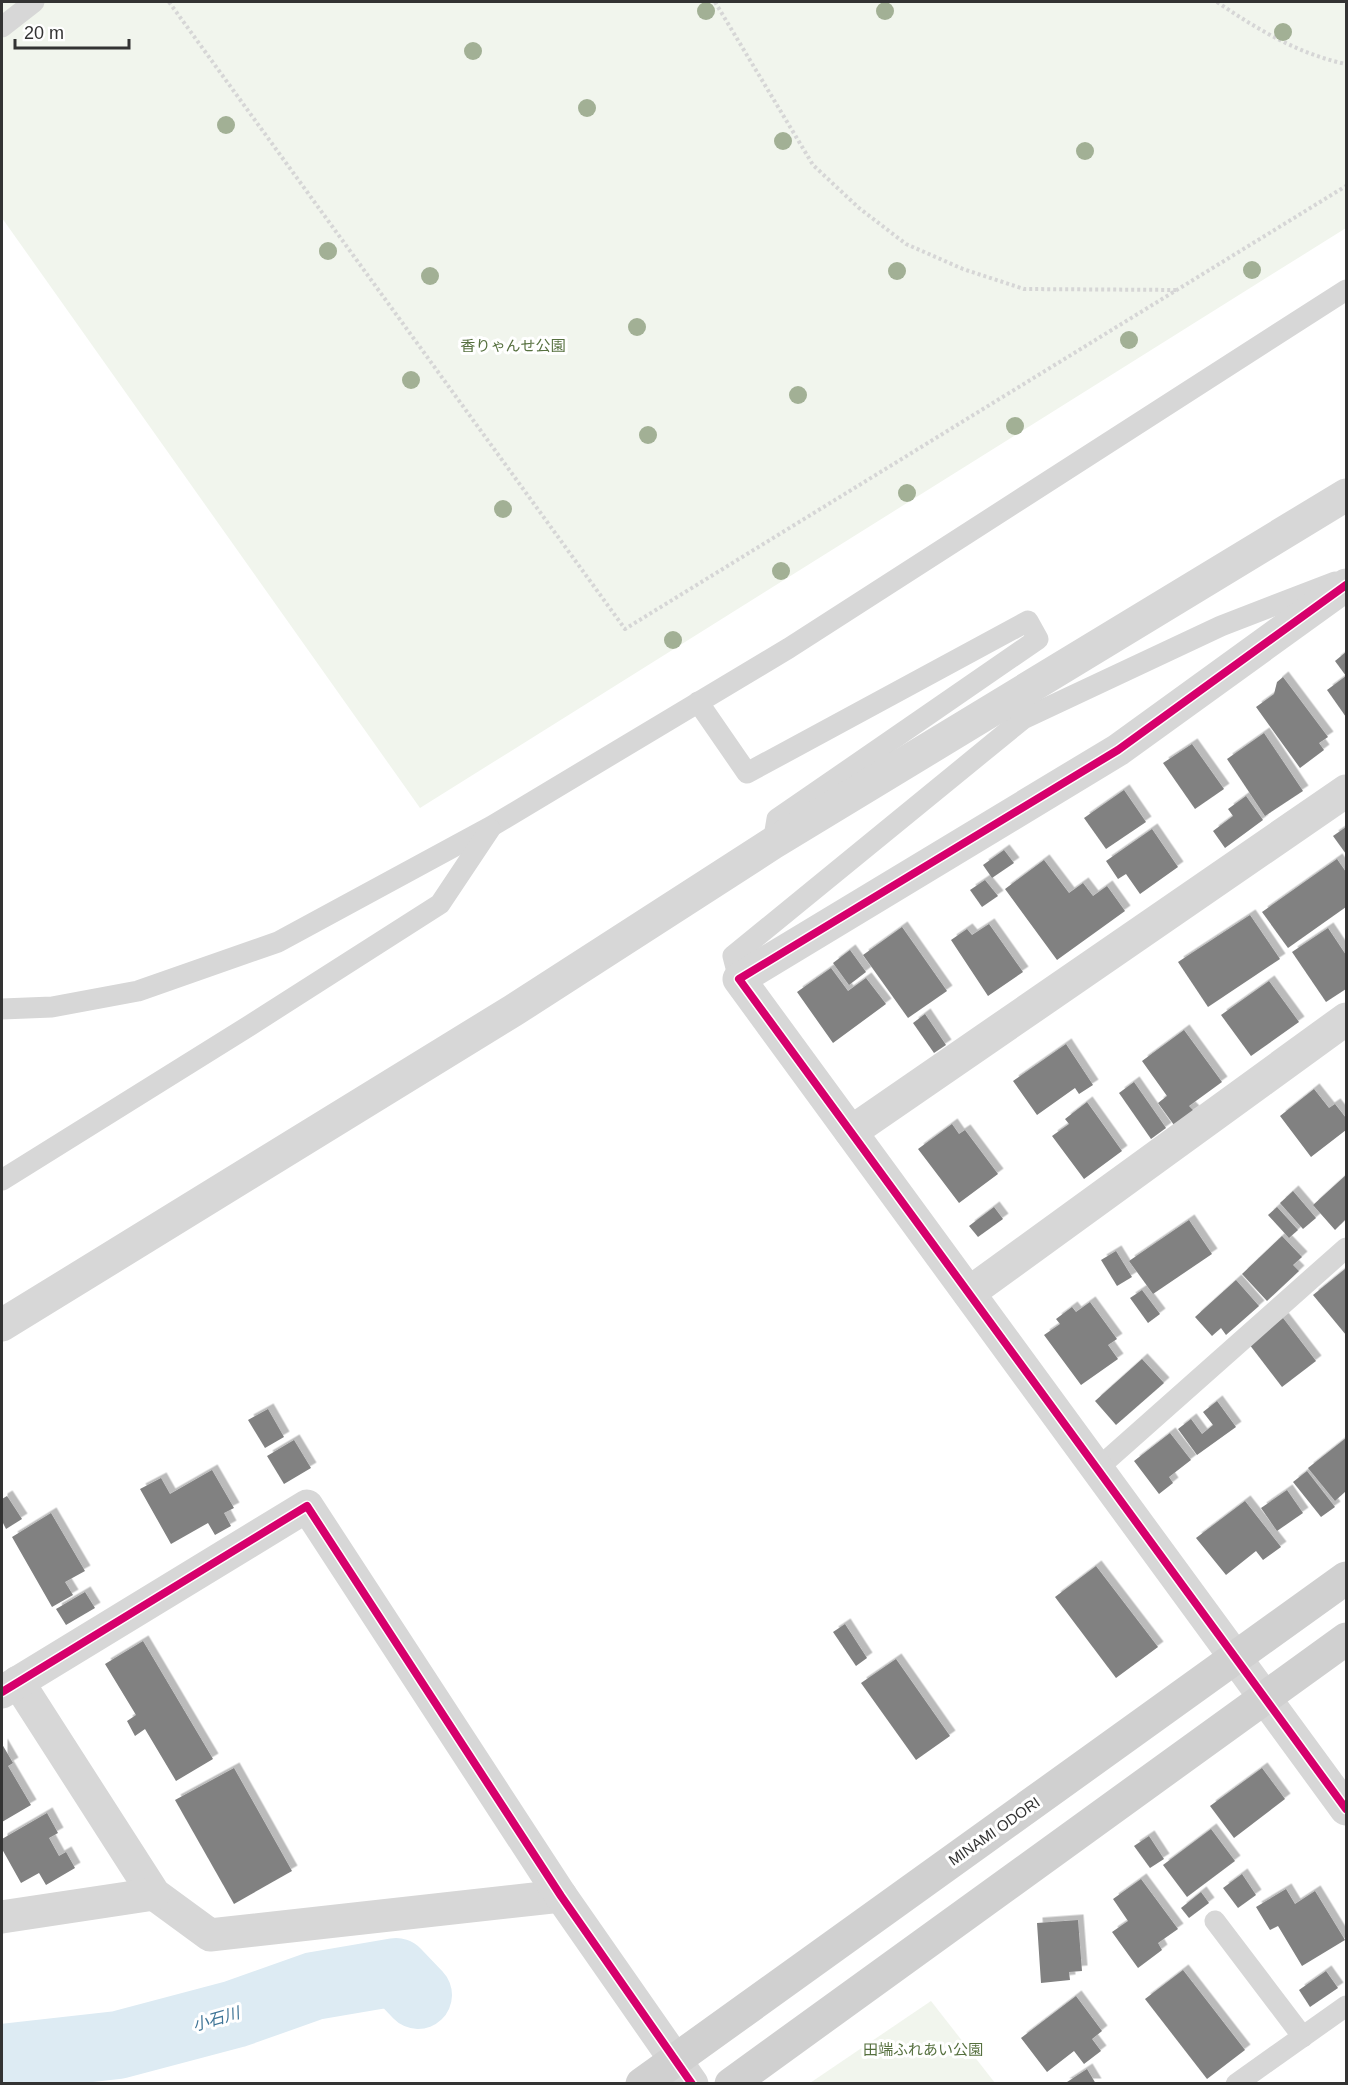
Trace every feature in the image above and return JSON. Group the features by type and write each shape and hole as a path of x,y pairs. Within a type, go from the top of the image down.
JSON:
{"street":[{"path":"2,1325 514,1010 772,843 1016,710 1347,495"},
{"path":"1347,585 1118,750 739,979 1347,1809"},
{"path":"851,1132 1347,791"},
{"path":"969,1293 1347,1019"},
{"path":"561,1896 210,1935 154,1894 10,1687 307,1506 561,1896 683,2071"},
{"name":"MINAMI ODORI","path":"642,2084 683,2071 1236,1658 1347,1578"},
{"path":"731,2084 1347,1639"},
{"path":"2,1917 154,1894"}],"lane":[{"path":"2,27 34,2"},
{"path":"2,1009 52,1007 138,991 278,942 492,826 789,648 1347,290"},
{"path":"739,979 732,956 1016,710 1221,626 1347,578"},
{"path":"698,702 747,773 1028,621 1038,639 777,819 772,843"},
{"path":"2,1180 440,904 492,826"},
{"path":"1097,1469 1347,1248"},
{"path":"1215,1921 1303,2037"},
{"path":"1236,2084 1347,2006"}],"path":[{"path":"169,2 625,629 1347,186"},
{"path":"715,2 813,165 859,208 906,244 963,269 1024,289 1179,291"},
{"path":"1217,2 1290,46 1347,64"}],"green space":[{"name":"香りゃんせ公園","path":"2,2 1346,2 1346,228 420,808 2,218"},
{"name":"田端ふれあい公園","path":"931,2001 995,2083 810,2083"}],"building":[{"path":"1346,652 1346,676 1335,661"},
{"path":"1346,676 1346,717 1327,690"},
{"path":"1283,677 1328,737 1319,743 1324,750 1300,768 1256,707 1274,694 1277,682"},
{"path":"1264,733 1303,791 1265,816 1227,759"},
{"path":"1192,744 1224,789 1195,809 1163,763"},
{"path":"1124,790 1146,822 1106,849 1084,818"},
{"path":"1246,796 1263,820 1225,848 1213,831 1233,816 1228,809"},
{"path":"1346,827 1346,854 1333,836"},
{"path":"1152,829 1178,867 1140,894 1126,874 1118,879 1106,861"},
{"path":"1004,850 1014,863 992,878 983,865"},
{"path":"1337,859 1346,872 1346,907 1288,948 1262,912"},
{"path":"1044,860 1069,893 1083,883 1093,896 1107,886 1125,911 1057,960 1005,889"},
{"path":"985,880 998,896 982,907 970,890"},
{"path":"1250,915 1280,959 1208,1007 1178,962"},
{"path":"989,924 1023,972 988,996 951,940 967,929 972,935"},
{"path":"902,927 947,991 908,1018 863,955"},
{"path":"1328,928 1346,955 1346,989 1326,1002 1292,952"},
{"path":"850,950 866,972 849,985 833,963"},
{"path":"831,968 848,991 866,978 886,1004 833,1043 797,992"},
{"path":"1269,981 1299,1022 1251,1056 1221,1015"},
{"path":"925,1014 946,1045 934,1053 913,1023"},
{"path":"1184,1030 1222,1082 1189,1106 1194,1111 1174,1125 1158,1103 1167,1096 1142,1061"},
{"path":"1066,1044 1093,1085 1079,1094 1075,1088 1037,1115 1013,1081"},
{"path":"1134,1082 1166,1128 1151,1139 1119,1093"},
{"path":"1314,1089 1329,1108 1335,1104 1346,1118 1346,1130 1311,1157 1280,1116"},
{"path":"1087,1102 1122,1151 1084,1179 1052,1136 1069,1124 1065,1119"},
{"path":"952,1124 959,1134 965,1130 998,1174 959,1203 918,1149"},
{"path":"1346,1175 1346,1222 1345,1220 1335,1230 1313,1205"},
{"path":"1293,1191 1316,1218 1303,1229 1280,1203"},
{"path":"994,1207 1003,1219 978,1237 969,1226"},
{"path":"1277,1207 1298,1230 1289,1238 1268,1215"},
{"path":"1189,1220 1212,1254 1153,1294 1129,1261"},
{"path":"1282,1236 1302,1257 1293,1265 1299,1271 1267,1301 1242,1274"},
{"path":"1116,1251 1132,1277 1117,1286 1101,1260"},
{"path":"1345,1269 1346,1271 1346,1335 1313,1295"},
{"path":"1236,1280 1259,1306 1226,1335 1221,1328 1212,1336 1195,1317"},
{"path":"1142,1290 1160,1314 1148,1323 1130,1298"},
{"path":"1090,1302 1117,1339 1108,1345 1118,1359 1081,1385 1044,1335 1060,1324 1056,1319 1072,1307 1076,1312"},
{"path":"1283,1318 1316,1361 1282,1387 1249,1344"},
{"path":"1142,1359 1164,1383 1116,1425 1095,1401"},
{"path":"1217,1401 1236,1427 1197,1455 1178,1429 1191,1419 1202,1434 1213,1425 1203,1412"},
{"path":"268,1409 284,1437 265,1448 248,1420"},
{"path":"1170,1433 1191,1460 1169,1477 1173,1483 1159,1494 1134,1461"},
{"path":"1346,1438 1346,1491 1335,1501 1308,1468"},
{"path":"294,1440 311,1468 284,1484 267,1456"},
{"path":"212,1470 234,1508 224,1513 231,1526 215,1535 208,1523 171,1544 140,1489 161,1478 170,1494"},
{"path":"1307,1471 1335,1507 1321,1517 1293,1482"},
{"path":"1287,1490 1303,1513 1277,1531 1261,1508"},
{"path":"7,1496 22,1519 6,1529 2,1521 2,1499"},
{"path":"1245,1501 1281,1547 1263,1560 1256,1551 1226,1575 1196,1538"},
{"path":"51,1513 85,1571 65,1582 73,1595 52,1607 12,1537"},
{"path":"1096,1566 1158,1647 1116,1678 1055,1597"},
{"path":"85,1592 95,1608 66,1625 56,1609"},
{"path":"845,1624 867,1658 856,1666 833,1632"},
{"path":"143,1641 213,1759 176,1781 145,1729 135,1736 127,1721 136,1715 105,1664"},
{"path":"896,1659 950,1736 916,1760 861,1683"},
{"path":"2,1744 13,1763 8,1766 31,1805 2,1822"},
{"path":"234,1768 292,1871 234,1904 175,1800"},
{"path":"1262,1768 1285,1799 1234,1838 1210,1806"},
{"path":"47,1813 58,1833 49,1838 59,1856 66,1852 75,1868 46,1885 39,1873 21,1883 2,1849 2,1839"},
{"path":"1211,1829 1235,1861 1187,1897 1163,1865"},
{"path":"1149,1836 1164,1859 1150,1868 1134,1846"},
{"path":"1242,1874 1256,1895 1238,1908 1223,1888"},
{"path":"1141,1879 1178,1929 1158,1943 1162,1950 1138,1968 1112,1932 1128,1921 1113,1899"},
{"path":"1286,1889 1295,1904 1315,1891 1345,1940 1302,1966 1278,1926 1270,1930 1256,1907"},
{"path":"1201,1892 1209,1903 1189,1918 1181,1908"},
{"path":"1078,1920 1082,1971 1069,1972 1070,1980 1041,1983 1037,1923"},
{"path":"1183,1970 1245,2050 1207,2079 1145,1999"},
{"path":"1326,1971 1338,1988 1310,2007 1299,1990"},
{"path":"1076,1996 1102,2031 1092,2039 1101,2051 1084,2064 1074,2051 1047,2072 1021,2038"},
{"path":"1087,2069 1096,2084 1064,2084"}],"waterway":[{"name":"小石川","path":"2,2058 118,2045 235,2014 314,1986 396,1972 418,1995"}],"cycle path":[{"path":"1346,585 1118,750 739,979 1346,1809"},
{"path":"2,1692 307,1506 561,1896 692,2084"}]}
